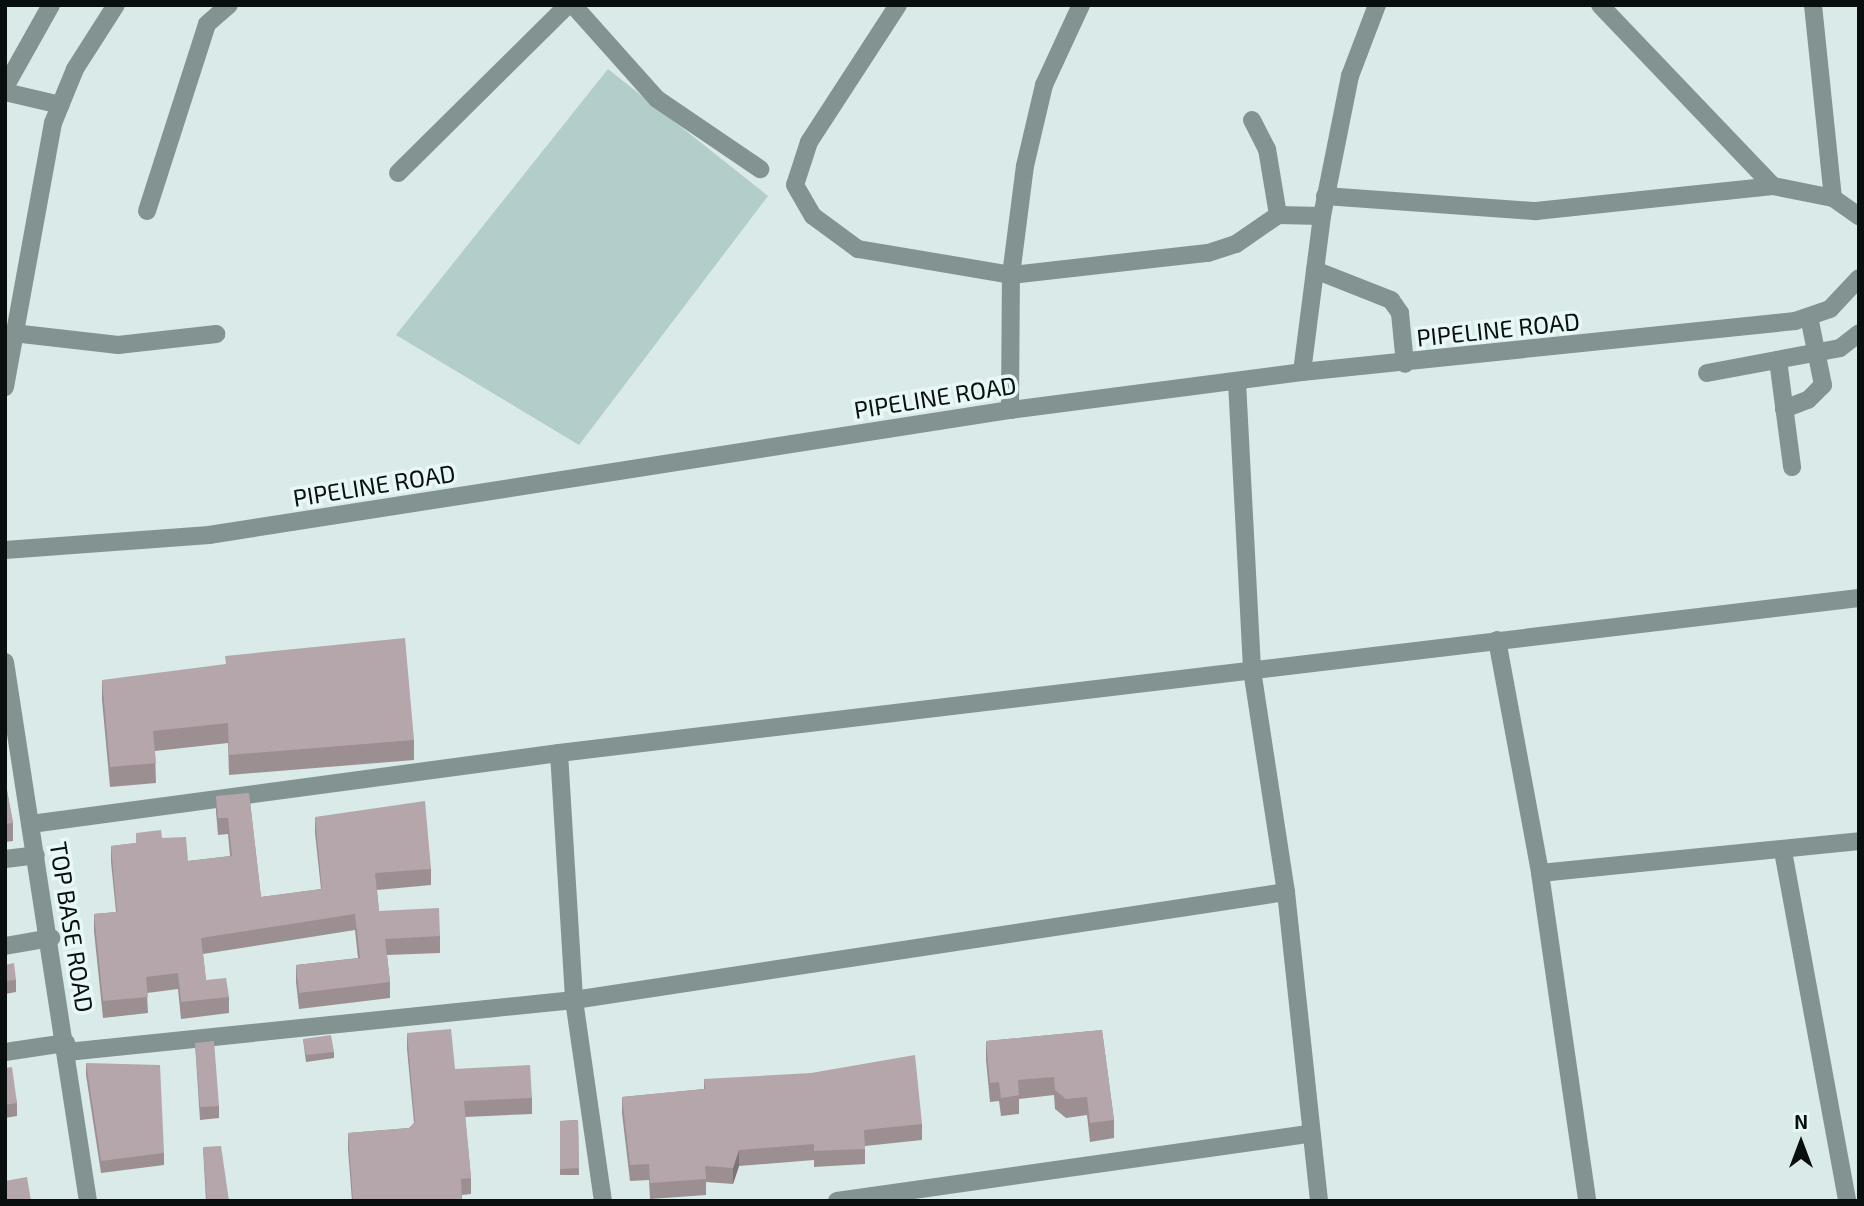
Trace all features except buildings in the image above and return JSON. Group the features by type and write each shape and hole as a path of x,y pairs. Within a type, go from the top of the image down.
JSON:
{"street":[{"path":"5,87 51,5"},
{"path":"5,387 13,333 60,105 116,5"},
{"path":"147,211 207,24 229,5"},
{"path":"398,173 571,5 657,99 760,169"},
{"path":"898,5 809,142 795,185 813,216 859,249 1011,275 1208,253 1236,244 1278,215 1322,216"},
{"path":"1010,410 1011,275 1044,85 1081,5"},
{"path":"1302,372 1325,196 1350,76 1377,5"},
{"path":"1600,5 1773,186"},
{"path":"1813,5 1833,198"},
{"path":"5,92 60,105"},
{"path":"1252,120 1267,149 1278,215"},
{"path":"1325,196 1536,211 1773,186 1833,198 1859,216"},
{"path":"1315,271 1391,300 1400,313 1405,364"},
{"name":"PIPELINE ROAD","path":"5,550 209,536 1010,410 1302,372 1405,364 1809,317 1857,286"},
{"path":"1784,409 1808,400 1823,385 1820,352 1809,317"},
{"path":"13,333 118,345 216,334"},
{"path":"1707,373 1840,348 1859,333"},
{"path":"1778,360 1792,467"},
{"path":"1237,382 1252,670 1286,892 1319,1201"},
{"path":"31,824 559,753 1859,598"},
{"path":"1497,640 1540,873 1587,1201"},
{"name":"TOP BASE ROAD","path":"5,662 9,721 51,938 88,1201"},
{"path":"559,753 575,1000 603,1201"},
{"path":"1540,873 1783,851 1859,841"},
{"path":"1783,851 1847,1201"},
{"path":"5,859 36,855"},
{"path":"5,1052 575,1000 1286,892"},
{"path":"5,946 51,938"},
{"path":"837,1201 1310,1134"}],"shaded area":[{"path":"608,69 768,196 579,445 396,335"}]}
